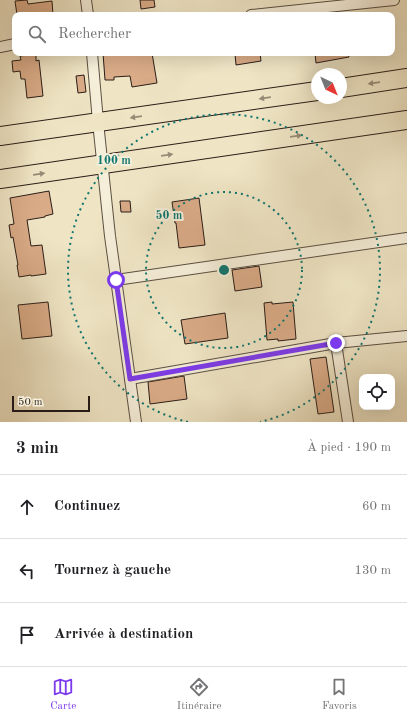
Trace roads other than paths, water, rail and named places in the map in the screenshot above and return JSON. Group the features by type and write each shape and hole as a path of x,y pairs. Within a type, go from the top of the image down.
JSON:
{"highway":[{"path":"347,87 407,78"},
{"path":"0,136 311,92"},
{"path":"0,180 407,120"}],"street":[{"path":"86,0 88,12"},
{"path":"280,12 394,0"},
{"path":"0,47 12,45"},
{"path":"92,56 110,236 136,422"},
{"path":"116,280 407,238"},
{"path":"130,379 336,343 407,336"},
{"path":"336,343 348,422"}]}
